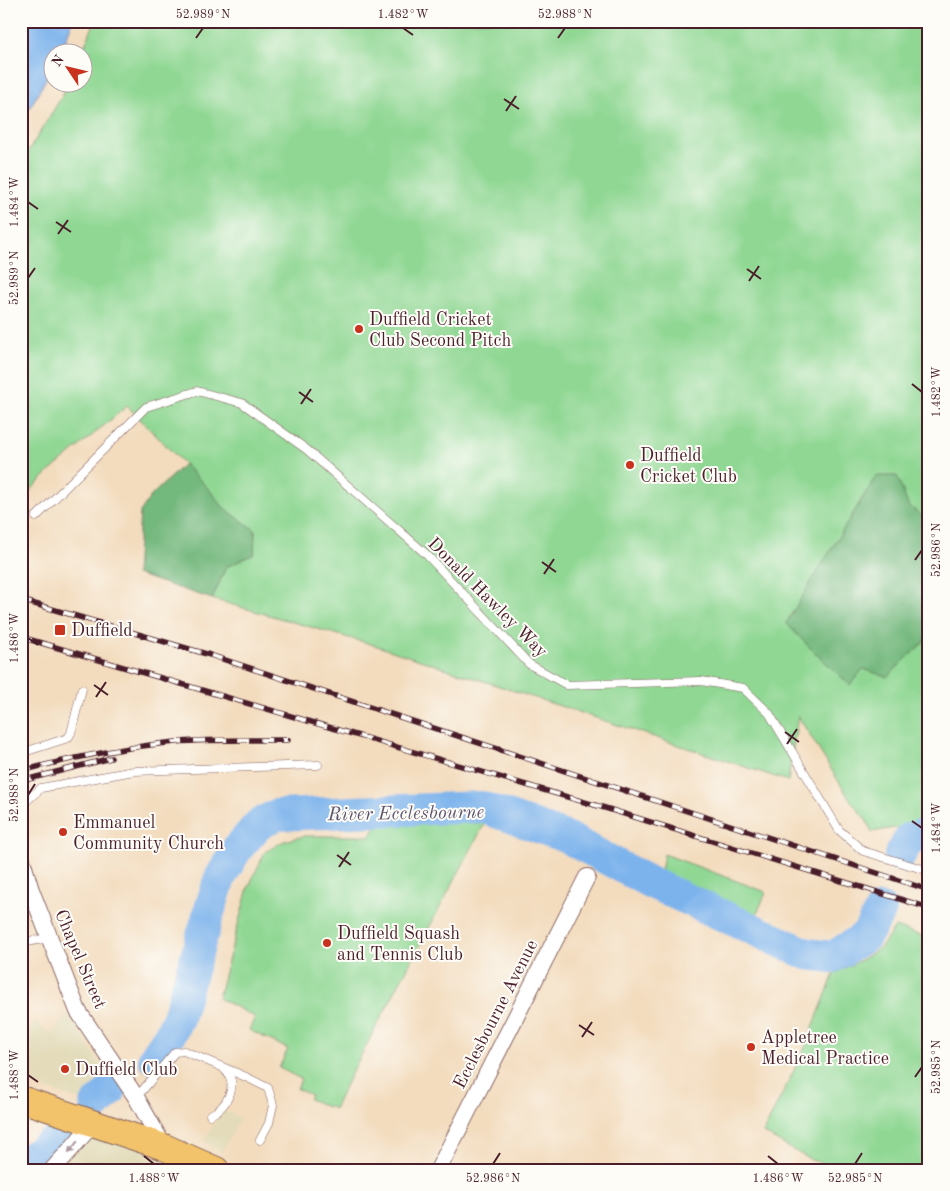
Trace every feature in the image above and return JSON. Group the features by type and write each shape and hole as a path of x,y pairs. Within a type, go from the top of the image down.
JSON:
{"highway":[{"path":"21,1099 164,1147 216,1170"}],"street":[{"name":"Chapel Street","path":"21,857 31,890 78,1011 136,1098 164,1147"},
{"name":"Ecclesbourne Avenue","path":"438,1170 587,877"},
{"path":"52,1170 72,1148 91,1122"}],"lane":[{"name":"Donald Hawley Way","path":"36,517 146,407 196,391 242,403 306,449 426,554 529,664 567,685 701,681 742,688 769,713 839,830 863,851 929,871"},
{"path":"21,753 68,738 71,734 82,689"},
{"path":"21,806 41,788 134,771 318,765"},
{"path":"21,943 50,938"},
{"path":"136,1098 175,1052 184,1051 268,1088 273,1105 269,1123 260,1140"},
{"path":"210,1115 219,1111 228,1098 232,1085 230,1075 224,1069"}],"shaded area":[{"path":"68,1014 109,1077 86,1102 21,1080 21,1020 29,1029 36,1022 52,1035"},
{"path":"222,1110 240,1118 222,1152 204,1141"},
{"path":"96,1133 145,1150 184,1170 60,1170 84,1142"}],"green space":[{"path":"95,21 929,21 929,821 924,820 872,832 798,716 788,781 374,645 212,599 226,567 254,554 255,530 224,508 207,487 127,406 50,471 21,500 21,163 64,92 92,92 92,42 86,42"},
{"path":"184,464 207,487 224,508 255,530 254,554 226,567 212,599 136,574 140,512 150,497"},
{"path":"876,476 897,476 908,505 929,521 929,634 925,641 887,677 863,669 850,685 786,623"},
{"name":"Duffield Squash and Tennis Club","path":"380,821 485,823 334,1109 309,1099 311,1095 297,1089 301,1079 279,1068 288,1049 249,1030 255,1017 218,998 248,888 265,852 284,841 304,836 370,836"},
{"path":"664,854 766,892 754,921 660,878"},
{"path":"895,927 929,938 929,1170 854,1170 811,1160 763,1133 804,1050 834,974 861,960 882,946"}],"water":[{"path":"21,21 73,21 65,42 42,42 42,86 21,124"}],"waterway":[{"name":"River Ecclesbourne","path":"154,1058 169,1036 178,1018 220,878 237,849 258,825 276,815 482,807 568,838 649,882 807,954 833,957 866,936 881,909"},
{"name":"River Ecclesbourne","path":"900,855 910,838 929,833"},
{"name":"River Ecclesbourne","path":"96,1105 110,1091"},
{"name":"River Ecclesbourne","path":"21,1164 57,1140"}],"railway":[{"path":"21,600 210,655 929,890"},
{"path":"21,637 605,808 929,908"},
{"path":"21,771 98,754 157,744 204,740 288,740"},
{"path":"21,781 111,758"}],"place":[{"name":"Duffield Cricket Club Second Pitch","path":"359,329"},
{"name":"Duffield Cricket Club","path":"630,465"},
{"name":"Duffield","path":"60,630"},
{"name":"Emmanuel Community Church","path":"63,832"},
{"name":"Duffield Squash and Tennis Club","path":"327,943"},
{"name":"Appletree Medical Practice","path":"751,1047"},
{"name":"Duffield Club","path":"65,1069"}]}
